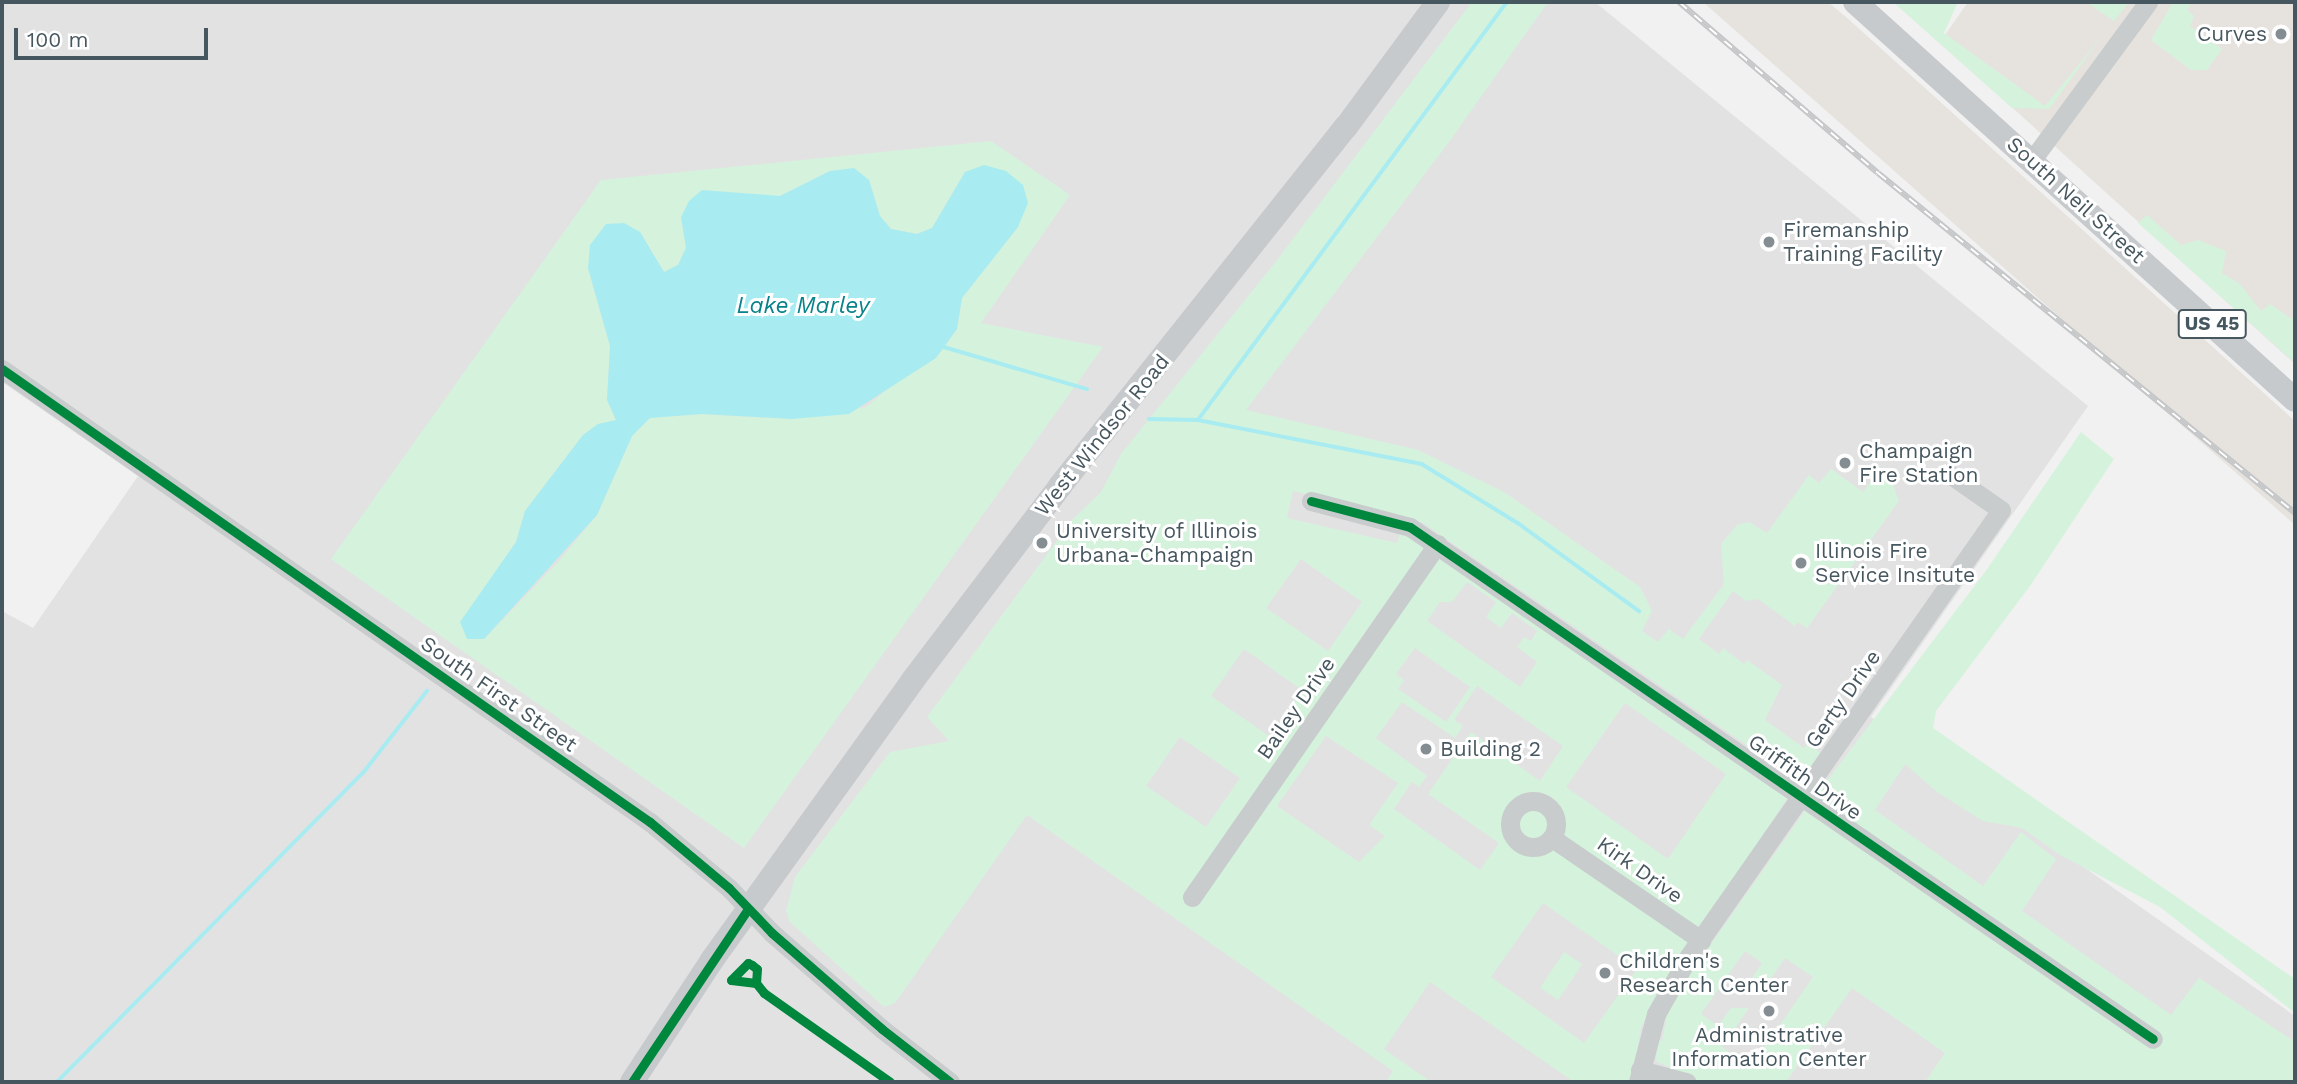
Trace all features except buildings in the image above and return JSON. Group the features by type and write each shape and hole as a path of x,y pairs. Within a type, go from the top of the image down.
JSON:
{"main road":[{"name":"West Windsor Road","path":"632,1082 748,909 998,566 1258,241 1438,2"},
{"name":"South Neil Street","path":"1855,2 2295,400"}],"street":[{"path":"2032,160 2148,2"},
{"name":"South First Street","path":"2,369 650,822 729,888 748,909 881,1030 950,1082"},
{"name":"Gerty Drive","path":"1639,1076 1656,1014 1701,940 2001,510 1948,473"},
{"name":"Griffith Drive","path":"1311,501 1410,527 1437,544 2152,1039"},
{"name":"Bailey Drive","path":"1192,897 1437,544"},
{"name":"Kirk Drive","path":"1552,838 1701,940"},
{"path":"1639,1076 1686,1082"}],"shaded area":[{"name":"University of Illinois Urbana-Champaign","path":"2,2 1595,2 2088,406 1871,717 2295,1016 2295,1082 2,1082 2,611 33,628 138,476 2,382"},
{"path":"1703,2 1828,2 1846,17 2295,421 2295,525"},
{"path":"1968,2 2295,2 2295,364 1940,42"}],"green space":[{"path":"1472,2 1548,2 1449,142 1246,410 1418,450 1504,492 1640,587 1652,611 1642,631 1658,642 1669,629 1683,639 1724,584 1721,544 1737,525 1749,522 1767,533 1809,475 1819,483 1831,469 1863,492 1877,473 1892,483 1899,501 1807,628 1798,622 1795,626 1758,599 1746,601 1733,591 1699,639 1719,654 1723,648 1744,664 1747,660 1782,685 1765,720 1804,748 1810,741 1822,756 1799,781 1423,523 1293,491 1287,518 1397,543 1401,531 1789,796 1658,992 1641,1028 1632,1082 1574,1082 1430,982 1384,1049 1431,1082 1386,1082 1393,1071 1027,815 895,1003 884,1007 790,922 786,911 795,877 890,752 949,741 927,717 1073,519 1101,492 1121,454 1274,264","holes":["1301,559 1362,602 1328,651 1266,608","1467,582 1496,602 1486,617 1501,628 1512,613 1537,631 1531,641 1524,637 1517,647 1537,662 1520,687 1427,621 1440,602 1452,602","1415,648 1470,687 1446,722 1398,689 1404,680 1396,674","1244,649 1302,690 1269,736 1211,696","1477,686 1563,746 1540,781 1471,732 1428,794 1499,843 1480,870 1394,809 1412,782 1419,787 1427,776 1376,738 1402,702 1455,738 1463,726 1454,720","1625,703 1726,774 1668,859 1566,787","1326,736 1398,783 1369,825 1385,836 1359,862 1277,806","1180,737 1240,778 1206,827 1146,786","1543,903 1637,969 1584,1043 1491,977"]},
{"path":"1893,2 1958,2 1944,33 2045,106 2102,36 2049,109 2012,108"},
{"path":"2086,2 2129,2 2114,21"},
{"path":"2173,2 2192,2 2187,10 2194,16 2190,26 2222,49 2207,70 2191,70 2151,40"},
{"path":"991,141 1070,195 981,323 1103,347 744,848 331,559 601,180","holes":["830,171 869,180 880,216 891,229 917,234 932,228 965,172 1018,227 962,298 957,329 936,358 893,384 866,407 792,419 702,414 650,417 632,436 597,515 558,562 484,639 461,622 516,542 525,511 583,435 598,424 616,421 607,400 610,346 588,268 640,232 664,272 678,265 686,248 681,217 754,196 780,196"]},
{"path":"2147,215 2181,245 2198,240 2226,251 2222,273 2240,284 2261,311 2270,304 2295,321 2295,363 2138,223"},
{"path":"2081,432 2114,459 2030,586 1936,711 1933,728 2295,979 2295,1013 2160,907 2060,855 2022,828 1983,821 1937,792 1905,764 1875,810 1983,886 2021,832 2056,859 2022,911 2171,1015 2199,978 2295,1042 2295,1082 1925,1082 1945,1053 1852,988 1786,1082 1699,1082 1656,1061 1657,1039 1662,1041 1667,1014 1692,971 1814,798 1985,572","holes":["1745,951 1762,963 1752,978 1760,994 1785,958 1813,977 1751,1067 1722,1047 1749,1008 1731,1008 1718,1026 1701,1014"]},
{"path":"1564,952 1582,964 1558,1000 1540,988"}],"water":[{"name":"Lake Marley","path":"984,165 1006,171 1023,185 1028,203 1018,227 962,298 957,329 936,358 849,414 792,419 702,414 650,418 632,436 597,515 484,639 467,639 460,622 516,542 525,511 583,435 598,424 616,420 607,400 610,346 588,268 590,245 606,224 624,223 640,232 664,272 678,265 686,248 681,217 689,201 702,190 780,196 830,171 854,168 869,180 880,216 891,229 917,234 932,228 965,172"}],"waterway":[{"path":"1149,419 1198,420 1507,2"},
{"path":"944,347 1087,389"},
{"path":"1198,420 1422,464 1518,523 1639,611"},
{"path":"57,1082 363,773 427,691"}],"railway":[{"path":"1679,2 1878,173 2295,513"}],"cycle path":[{"path":"2,369 650,822 729,888 772,933 882,1029 950,1082"},
{"path":"1311,501 1410,527 2153,1039"},
{"path":"632,1082 748,909"},
{"path":"756,983 731,980 748,963 752,965 757,969 756,983 764,993 890,1082"}],"place":[{"name":"Curves","path":"2281,34"},
{"name":"Firemanship Training Facility","path":"1769,242"},
{"name":"Champaign Fire Station","path":"1845,463"},
{"name":"University of Illinois Urbana-Champaign","path":"1042,543"},
{"name":"Illinois Fire Service Insitute","path":"1801,563"},
{"name":"Building 2","path":"1426,749"},
{"name":"Children's Research Center","path":"1605,973"},
{"name":"Administrative Information Center","path":"1769,1011"}]}
